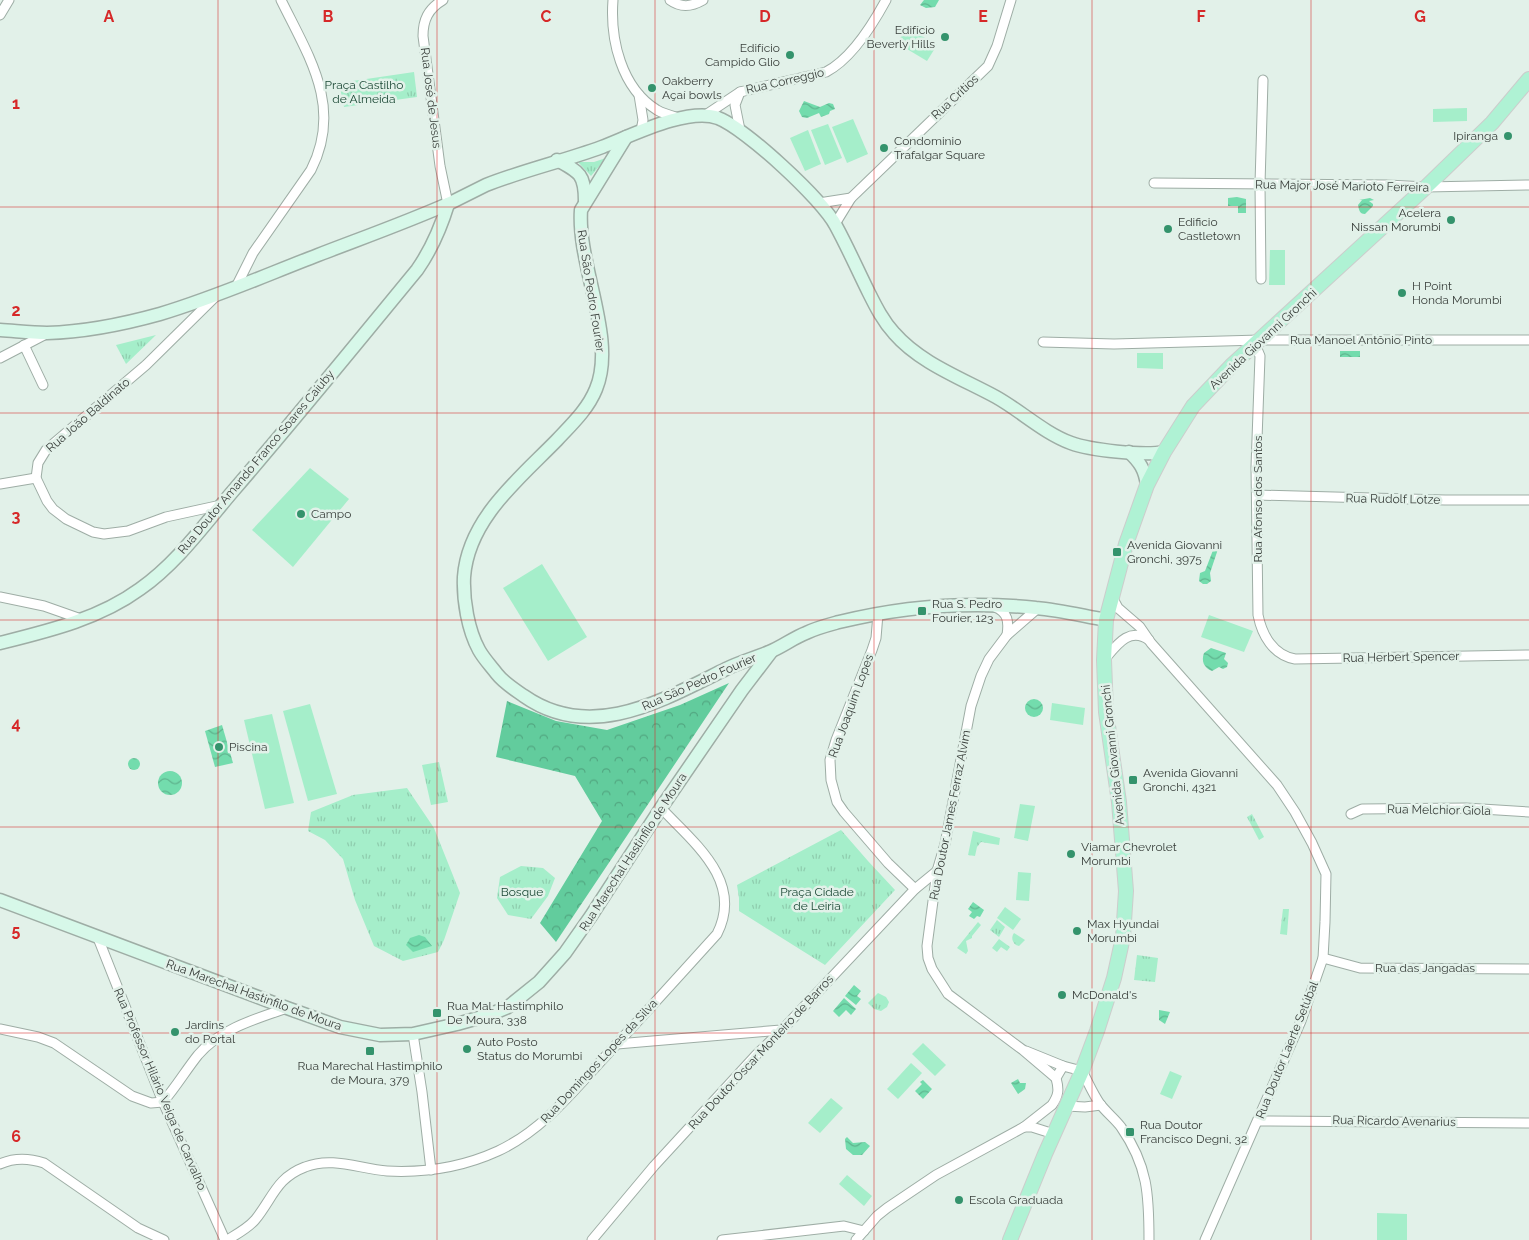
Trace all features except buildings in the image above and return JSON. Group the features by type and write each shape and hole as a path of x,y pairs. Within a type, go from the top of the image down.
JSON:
{"main road":[{"name":"Avenida Giovanni Gronchi","path":"1010,1240 1082,1071 1114,978 1123,937 1126,891 1119,802 1106,712 1104,660 1106,620 1126,544 1147,485 1164,452 1193,406 1230,366 1426,188 1492,123 1529,79"}],"street":[{"path":"0,15 9,0"},
{"path":"236,287 253,252 311,170 317,158 324,133 322,95 317,75 281,0"},
{"name":"Rua José de Jesus","path":"443,0 430,10 426,17 423,36 440,166 448,204"},
{"path":"613,0 615,39 623,70 639,95 656,110 682,119"},
{"path":"670,0 681,6 694,5 703,0"},
{"name":"Rua Correggio","path":"704,116 740,92 826,72 863,37 886,0"},
{"name":"Rua Critios","path":"835,224 850,198 988,66 997,46 1011,0"},
{"path":"1261,279 1260,184 1263,80"},
{"name":"Rua Correggio","path":"740,92 735,105 740,130"},
{"path":"639,95 643,120 641,131"},
{"path":"0,330 48,333 95,328 159,314 218,294 448,204 486,186 557,160 600,148 641,131 682,119 704,116 717,118 740,130 819,203 835,224 881,316 894,334 914,351 997,398 1055,436 1071,443 1086,447 1129,452 1151,454 1164,452"},
{"name":"Rua São Pedro Fourier","path":"626,137 581,210 582,242 593,294 602,356 597,388 580,414 500,499 476,532 470,545 464,579 470,626 479,650 503,681 529,700 548,709 584,717 622,714 772,651 804,633 838,622 878,614 920,607 988,604 1038,608 1106,620"},
{"name":"Rua São Pedro Fourier","path":"557,160 578,171 584,184 585,201"},
{"name":"Rua Major José Marioto Ferreira","path":"1154,183 1388,185 1426,188 1529,185"},
{"path":"819,203 850,198"},
{"name":"Rua Doutor Amando Franco Soares Caiuby","path":"0,643 58,629 100,612 140,590 159,574 186,547 297,417 417,270 426,257 443,220 448,204"},
{"name":"Rua João Baldinato","path":"36,478 38,464 46,450 146,365 218,294"},
{"path":"0,358 48,333"},
{"name":"Rua Manoel Antônio Pinto","path":"1043,342 1114,344 1529,340"},
{"name":"Rua Afonso dos Santos","path":"1257,342 1260,356 1256,495 1258,615 1262,631 1276,650"},
{"path":"24,345 43,385"},
{"path":"1129,452 1141,464 1146,476 1147,485"},
{"path":"0,484 36,478 46,501 53,509 66,519 99,533 128,532 166,517 221,505"},
{"name":"Rua Rudolf Lotze","path":"1256,495 1445,500 1529,500"},
{"path":"0,597 44,606 81,619"},
{"name":"Rua Doutor Laerte Setúbal","path":"1112,597 1118,608 1140,627 1150,642 1277,785 1312,843 1326,874 1326,922 1323,958 1301,1021 1205,1240"},
{"path":"988,604 1003,611 1007,618 1007,635"},
{"name":"Rua Doutor James Ferraz Alvim","path":"1038,608 1007,635 989,659 976,689 945,844 937,871 927,946 932,969 948,994 1024,1050 1056,1078"},
{"name":"Rua Joaquim Lopes","path":"878,614 876,638 830,760 830,780 837,802 844,812 888,863 915,888"},
{"path":"1104,660 1120,640 1127,637 1135,634 1150,642"},
{"name":"Rua Herbert Spencer","path":"1276,650 1295,659 1529,655"},
{"name":"Rua Marechal Hastinfilo de Moura","path":"0,900 287,1008 340,1026 380,1036 413,1034 489,1015 508,1008 539,982 565,953 661,808 742,690 772,651"},
{"path":"728,668 738,676 742,684 742,690"},
{"name":"Rua Domingos Lopes da Silva","path":"226,1240 246,1229 253,1222 280,1182 306,1166 335,1162 388,1171 431,1170 481,1159 519,1139 553,1114 717,934 724,917 725,896 718,874 704,854 661,808"},
{"name":"Rua Melchior Giola","path":"1351,814 1362,809 1466,808 1529,812"},
{"name":"Rua Doutor Oscar Monteiro de Barros","path":"592,1240 661,1159 756,1055 782,1030 915,888 937,871"},
{"name":"Rua Professor Hilário Veiga de Carvalho","path":"98,938 163,1102 226,1240"},
{"name":"Rua das Jangadas","path":"1323,958 1360,968 1529,969"},
{"path":"0,1029 38,1037 54,1043 132,1096 151,1103 163,1102 199,1054 211,1042 226,1032 260,1017 287,1008"},
{"path":"617,1044 782,1030"},
{"path":"413,1034 431,1170"},
{"name":"Rua Doutor James Ferraz Alvim","path":"1024,1050 1063,1066 1082,1071"},
{"path":"856,1240 887,1208 936,1175 1024,1127 1052,1105 1056,1100 1059,1090 1056,1078 1063,1066"},
{"path":"1082,1071 1101,1105 1120,1126 1138,1156 1146,1181 1149,1199 1149,1240"},
{"path":"1066,1106 1085,1107 1101,1105"},
{"name":"Rua Ricardo Avenarius","path":"1258,1121 1529,1123"},
{"path":"1024,1127 1032,1127 1054,1134"},
{"path":"0,1164 19,1159 30,1159 44,1163 138,1228 164,1240"},
{"path":"722,1240 844,1226 864,1230"}],"green space":[{"path":"907,27 937,45 927,61 897,43"},
{"name":"Praça Castilho de Almeida","path":"414,72 417,97 344,107 339,83"},
{"path":"1467,108 1467,121 1433,122 1433,109"},
{"path":"853,119 868,154 847,163 832,127"},
{"path":"828,124 842,158 825,165 811,130"},
{"path":"808,130 821,164 805,171 790,138"},
{"path":"606,158 591,176 578,162 594,162"},
{"path":"1270,250 1285,250 1285,285 1269,285"},
{"path":"156,335 126,364 116,345"},
{"path":"1137,353 1163,353 1163,369 1137,368"},
{"name":"Campo","path":"310,468 349,499 293,567 252,530"},
{"path":"542,564 587,637 548,661 503,588"},
{"path":"1209,615 1253,631 1244,652 1201,637"},
{"path":"729,683 556,942 540,923 602,821 575,776 496,757 507,701 556,721 607,730 680,705"},
{"path":"1052,703 1085,708 1083,725 1050,720"},
{"path":"310,704 337,794 308,801 283,711"},
{"path":"272,714 294,803 265,809 244,720"},
{"path":"439,762 448,802 431,805 422,765"},
{"path":"407,788 434,828 460,893 438,952 403,961 374,946 355,900 343,859 325,840 308,831 311,812 353,795"},
{"path":"1020,804 1035,806 1028,841 1014,838"},
{"path":"1252,814 1264,837 1259,840 1247,817"},
{"name":"Praça Cidade de Leiria","path":"841,830 895,890 825,965 739,911 737,885"},
{"path":"973,831 1000,838 999,845 981,842 977,847 975,856 968,855"},
{"name":"Bosque","path":"521,866 543,868 555,878 548,896 531,919 508,915 497,898 500,877"},
{"path":"1018,872 1031,873 1029,901 1016,900"},
{"path":"1005,907 1021,919 1013,930 997,918"},
{"path":"1283,909 1289,909 1287,935 1280,934"},
{"path":"997,920 1005,927 999,937 990,930"},
{"path":"978,922 981,925 972,938 966,941 968,951 966,954 957,948"},
{"path":"1014,933 1025,940 1019,946 1013,941 1012,936"},
{"path":"999,939 1010,947 1007,951 1001,947 997,952 992,948"},
{"path":"1137,955 1158,958 1155,982 1134,980"},
{"path":"878,993 886,997 889,1002 887,1007 881,1011 874,1009 868,1003"},
{"path":"923,1043 946,1065 935,1076 912,1054"},
{"path":"911,1063 922,1073 898,1099 887,1089"},
{"path":"1170,1071 1182,1076 1172,1099 1160,1094"},
{"path":"831,1098 843,1108 820,1133 808,1123"},
{"path":"847,1175 872,1196 864,1206 839,1184"},
{"path":"1377,1213 1407,1214 1407,1240 1377,1240"}],"water":[{"path":"924,0 939,0 935,7 926,8 920,5"},
{"path":"804,101 820,107 829,103 833,104 835,109 821,117 819,113 807,118 802,117 799,111"},
{"path":"1228,198 1246,199 1246,213 1238,213 1238,206 1228,206"},
{"path":"1370,198 1374,200 1369,201 1373,206 1365,214 1362,213 1358,205 1362,200 1359,200"},
{"path":"1340,351 1360,351 1360,357 1340,357"},
{"path":"1218,544 1210,573 1211,581 1203,584 1199,581 1200,573 1205,571 1215,545"},
{"path":"1211,648 1226,653 1224,659 1228,663 1227,667 1223,669 1219,667 1212,671 1205,666 1203,661 1204,653"},
{"path":"1034,699 1040,702 1043,708 1040,714 1034,717 1028,714 1025,708 1028,702"},
{"name":"Piscina","path":"222,725 233,763 215,767 205,731"},
{"path":"132,758 136,758 140,764 136,770 132,770 128,766 128,762"},
{"path":"170,771 175,772 181,778 181,788 175,794 170,795 165,794 159,788 158,783 159,778 165,772"},
{"path":"973,902 984,910 980,917 977,916 974,919 969,916 972,912 968,909"},
{"path":"419,935 425,937 432,946 413,952 406,945 410,938"},
{"path":"854,985 861,991 857,996 861,999 856,1005 845,996"},
{"path":"844,998 856,1009 851,1015 846,1010 839,1017 833,1011"},
{"path":"1159,1010 1170,1012 1165,1024 1159,1020"},
{"path":"1018,1079 1020,1083 1026,1083 1025,1089 1018,1094 1011,1083"},
{"path":"923,1080 932,1089 923,1099 915,1091 922,1084 920,1082"},
{"path":"847,1137 853,1143 865,1142 870,1146 862,1155 853,1155 846,1149 845,1139"}],"place":[{"name":"Edifício Beverly Hills","path":"945,37"},
{"name":"Edifício Campido Glio","path":"790,55"},
{"name":"Oakberry Açaí bowls","path":"652,88"},
{"name":"Ipiranga","path":"1508,136"},
{"name":"Condominio Trafalgar Square","path":"884,148"},
{"name":"Acelera Nissan Morumbi","path":"1451,220"},
{"name":"Edificio Castletown","path":"1168,229"},
{"name":"H Point Honda Morumbi","path":"1402,293"},
{"name":"Campo","path":"301,514"},
{"name":"Avenida Giovanni Gronchi, 3975","path":"1117,552"},
{"name":"Rua S. Pedro Fourier, 123","path":"922,611"},
{"name":"Piscina","path":"219,747"},
{"name":"Avenida Giovanni Gronchi, 4321","path":"1133,780"},
{"name":"Viamar Chevrolet Morumbi","path":"1071,854"},
{"name":"Max Hyundai Morumbi","path":"1077,931"},
{"name":"McDonald's","path":"1062,995"},
{"name":"Rua Mal. Hastimphilo De Moura, 338","path":"437,1013"},
{"name":"Jardins do Portal","path":"175,1032"},
{"name":"Auto Posto Status do Morumbi","path":"467,1049"},
{"name":"Rua Marechal Hastimphilo de Moura, 379","path":"370,1051"},
{"name":"Rua Doutor Francisco Degni, 32","path":"1130,1132"},
{"name":"Escola Graduada","path":"959,1200"}]}
